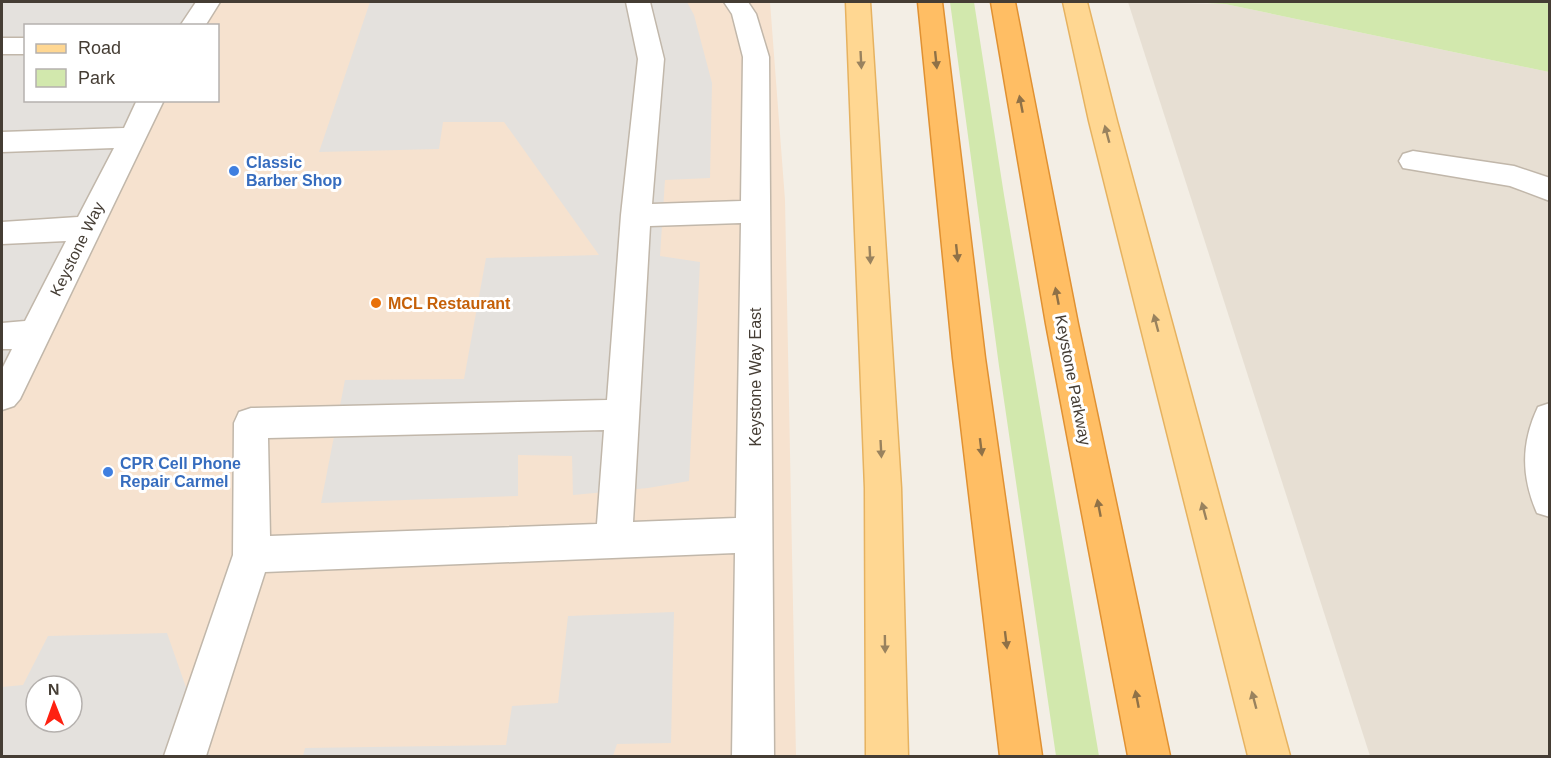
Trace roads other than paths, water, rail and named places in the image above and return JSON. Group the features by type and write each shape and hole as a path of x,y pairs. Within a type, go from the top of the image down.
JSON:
{"highway":[{"path":"930,2 969,358 1021,756"},
{"name":"Keystone Parkway","path":"1004,2 1064,336 1149,756"}],"main road":[{"path":"858,2 883,488 887,756"},
{"path":"1075,2 1103,121 1269,756"}],"street":[{"path":"193,24 208,2"},
{"path":"614,541 636,215 651,59 638,2"},
{"name":"Keystone Way East","path":"736,2 744,14 756,57 753,756"},
{"path":"2,46 24,46"},
{"name":"Keystone Way","path":"2,396 8,389 150,102"},
{"path":"2,142 133,137"},
{"path":"1413,161 1514,176 1550,190"},
{"path":"636,215 755,212"},
{"path":"2,233 88,228"},
{"path":"2,336 35,334"},
{"path":"185,756 252,555 251,423 623,415"},
{"path":"1550,418 1545,427 1540,454 1550,501"},
{"path":"252,555 754,535"}],"place":[{"name":"Classic Barber Shop","path":"234,171"},
{"name":"MCL Restaurant","path":"376,303"},
{"name":"CPR Cell Phone Repair Carmel","path":"108,472"}]}
